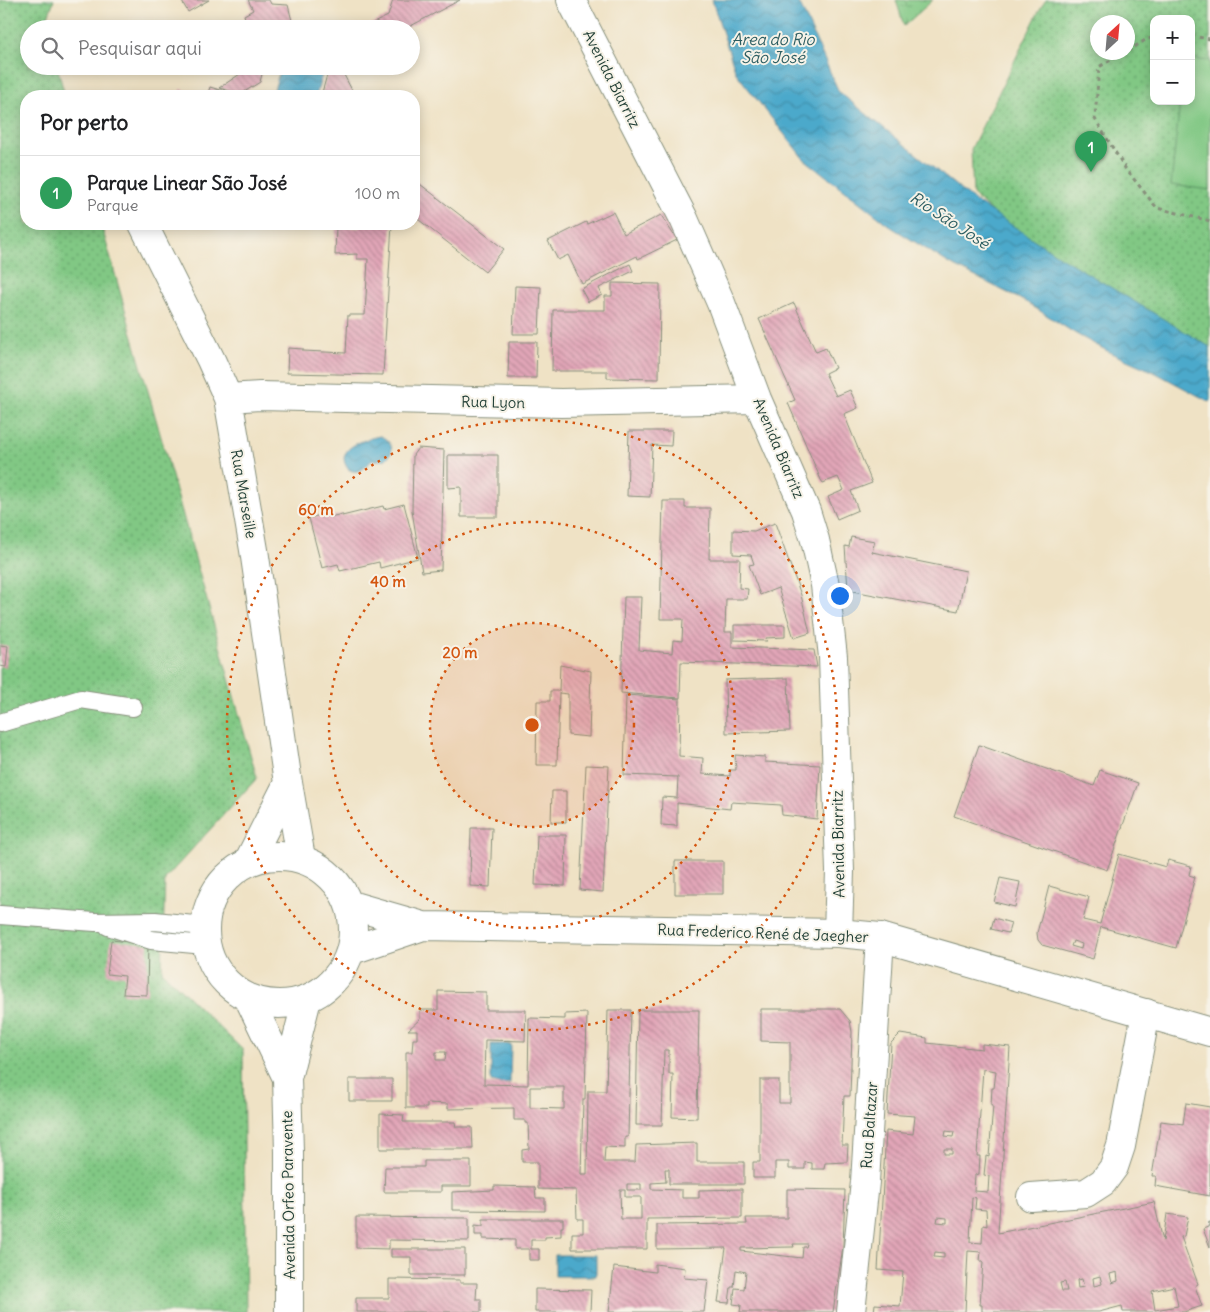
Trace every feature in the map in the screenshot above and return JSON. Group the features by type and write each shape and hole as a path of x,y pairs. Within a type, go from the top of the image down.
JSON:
{"street":[{"name":"Avenida Biarritz","path":"571,0 684,219 721,304 757,399 806,511 815,540 825,585 832,657 840,872 838,933"},
{"name":"Rua Marseille","path":"145,230 212,360 228,398 301,858"},
{"name":"Rua Lyon","path":"228,398 260,396 561,403 757,399"},
{"path":"248,862 288,783"},
{"path":"274,855 301,858 322,869 339,885 350,905 353,927 352,950 342,971 327,988 307,999 286,1006 267,1004 250,999 234,989 221,977 211,962 205,935 210,900 226,877 248,862 274,855"},
{"name":"Rua Frederico René de Jaegher","path":"350,905 423,926 838,933 880,937 1210,1032"},
{"name":"Rua Frederico René de Jaegher","path":"352,950 423,926"},
{"name":"Rua Baltazar","path":"851,1312 865,1182 880,937"},
{"name":"Avenida Orfeo Paravente","path":"250,999 287,1078"},
{"name":"Avenida Orfeo Paravente","path":"289,1312 287,1078 307,999"},
{"path":"1031,1197 1086,1193 1103,1182 1114,1168 1121,1146 1146,1013"}],"lane":[{"path":"0,722 81,699 133,707"},
{"path":"0,915 95,922 155,920 205,935"}],"path":[{"path":"1195,37 1210,39"},
{"path":"1135,46 1150,39"},
{"path":"1111,60 1099,67 1095,119 1125,168 1157,208 1210,221"}],"green space":[{"path":"0,0 54,0 47,20 20,20 20,75 59,75 63,90 20,90 20,230 103,230 257,778 165,879 162,971 243,1050 246,1312 0,1312"},
{"path":"896,0 933,0 904,26"},
{"path":"1046,0 1210,0 1210,359 1021,238 973,195 971,149"},
{"path":"1195,59 1210,61 1210,190 1171,185 1180,105 1195,105"}],"water":[{"name":"Area do Rio São José","path":"712,0 798,0 839,92 975,201 1062,258 1210,347 1210,402 1154,372 1111,353 1076,334 1026,302 950,264 891,227 803,158 736,73"},
{"path":"278,75 322,75 318,90 274,90"},
{"path":"380,436 391,445 390,455 384,460 371,461 358,471 348,469 344,462 348,450 359,442"},
{"path":"491,1044 511,1044 510,1083 491,1082"},
{"path":"555,1255 596,1255 596,1276 555,1276"}],"building":[{"path":"181,0 209,0 188,12"},
{"path":"248,0 269,0 271,4 288,5 292,20 246,20 244,15 253,10"},
{"path":"393,0 460,0 420,21 380,20 388,16"},
{"path":"238,75 262,75 260,82 247,90 219,88"},
{"path":"327,75 344,75 352,90 323,90"},
{"path":"210,87 220,90 209,90"},
{"path":"420,184 504,249 485,272 420,221"},
{"path":"613,212 624,234 661,215 677,240 638,259 637,256 582,284 568,255 558,260 548,241 586,222 587,224"},
{"path":"336,230 392,230 383,375 287,373 288,348 303,349 303,351 346,353 348,315 365,315 368,259 357,259 357,254 335,255"},
{"path":"630,264 633,271 599,288 602,295 588,302 581,289"},
{"path":"612,283 660,284 659,379 607,378 607,371 552,371 553,310 605,310 605,296 612,296"},
{"path":"515,286 541,287 539,334 513,334"},
{"path":"794,303 816,352 826,348 835,368 825,373 836,396 850,390 858,408 844,414 872,483 851,491 858,510 837,519 828,497 844,490 838,477 823,483 821,480 788,403 795,400 759,319"},
{"path":"509,342 537,342 536,378 508,378"},
{"path":"629,431 672,431 671,446 652,445 650,497 627,496"},
{"path":"418,448 444,450 441,570 422,572 412,511 413,455"},
{"path":"448,455 498,455 498,517 461,517 461,487 448,488"},
{"path":"663,501 685,501 685,508 710,508 709,559 740,559 739,588 748,589 747,599 726,599 725,632 732,632 732,647 814,650 817,667 681,662 680,698 621,693 624,597 641,597 639,650 672,653 673,640 682,641 683,619 660,619"},
{"path":"404,504 418,558 380,568 379,562 340,571 338,564 322,568 309,518 329,513 330,517 342,514 342,516 383,506 384,509"},
{"path":"775,523 801,595 810,633 794,638 778,588 760,595 749,565 754,564 751,555 733,554 733,530 754,531"},
{"path":"851,537 875,541 872,552 966,571 958,611 848,590 845,546 849,547"},
{"path":"734,625 785,625 785,637 766,638 767,641 734,640"},
{"path":"0,645 8,646 6,667 0,666"},
{"path":"560,665 591,671 589,737 568,735 568,694 559,693 557,765 536,765 537,701 550,701 550,691 559,691"},
{"path":"788,678 790,731 726,733 725,680"},
{"path":"626,695 680,699 679,756 703,758 702,774 730,776 730,770 736,770 735,755 765,757 765,762 820,765 817,819 782,815 781,805 731,802 730,809 677,803 677,826 661,825 662,797 677,798 678,777 624,775"},
{"path":"979,745 1094,786 1100,770 1138,783 1107,870 954,816"},
{"path":"586,765 609,766 603,892 580,890"},
{"path":"552,791 566,791 566,822 551,822"},
{"path":"471,828 492,828 490,887 470,886"},
{"path":"537,835 566,835 565,886 535,885"},
{"path":"1119,854 1166,867 1168,860 1191,866 1189,875 1195,877 1176,948 1101,927 1093,959 1042,945 1038,940 1037,933 1049,886 1089,897 1083,920 1100,924","holes":["1073,941 1082,944 1081,949 1071,946"]},
{"path":"675,861 723,861 723,894 675,894"},
{"path":"1000,878 1020,882 1015,907 994,902"},
{"path":"994,918 1011,923 1008,933 991,929"},
{"path":"111,940 148,944 147,995 123,994 125,976 107,974"},
{"path":"438,991 486,992 486,1010 526,1010 525,1041 485,1040 484,1084 528,1085 529,1018 565,1019 565,1014 587,1013 581,1174 587,1174 588,1091 606,1091 608,1010 631,1010 628,1137 625,1137 625,1148 605,1147 604,1162 635,1162 636,1145 697,1143 697,1162 744,1162 744,1184 669,1184 669,1169 665,1169 666,1182 651,1183 651,1189 682,1190 682,1198 699,1198 699,1190 742,1189 742,1218 647,1219 647,1249 572,1249 572,1233 583,1233 583,1219 577,1219 576,1190 538,1189 538,1162 522,1162 522,1150 529,1149 528,1123 525,1123 525,1120 514,1120 514,1108 448,1109 448,1104 427,1103 427,1108 406,1108 406,1052 412,1052 413,1039 417,1039 417,1030 408,1030 420,1019 420,1010 438,1010","holes":["436,1052 446,1052 445,1060 436,1060","530,1087 564,1087 564,1109 530,1108","627,1184 641,1184 641,1190 627,1190","620,1190 625,1190 625,1197 641,1197 641,1219 621,1219"]},
{"path":"761,1009 840,1009 850,1021 852,1032 850,1096 844,1096 842,1145 848,1145 847,1162 825,1163 824,1169 812,1169 812,1163 805,1162 805,1169 789,1169 789,1162 775,1162 775,1178 753,1178 753,1162 760,1162 760,1080 779,1080 779,1103 790,1103 790,1042 761,1041"},
{"path":"638,1010 699,1010 697,1118 672,1117 673,1074 669,1074 669,1050 664,1050 662,1125 636,1125"},
{"path":"900,1034 927,1038 927,1043 982,1049 982,1044 1010,1047 998,1233 1154,1202 1163,1241 1167,1214 1188,1217 1184,1236 1181,1237 1198,1284 1195,1286 1202,1306 1184,1312 1123,1312 1122,1306 1099,1312 982,1312 982,1305 980,1305 983,1261 980,1261 981,1252 968,1251 965,1312 874,1312 875,1304 900,1306 903,1272 878,1270 886,1131 913,1134 915,1116 887,1114 891,1043","holes":["983,1069 996,1071 994,1088 992,1088 991,1105 993,1105 989,1157 986,1156 984,1175 989,1176 988,1192 974,1191 975,1175 979,1174 980,1156 977,1156","946,1131 954,1132 953,1137 945,1136","944,1149 952,1149 952,1154 944,1154","972,1197 976,1198 975,1209 986,1210 987,1226 983,1225 982,1243 970,1242","938,1217 947,1218 947,1223 937,1222","935,1252 944,1253 944,1258 934,1257","1117,1272 1118,1281 1112,1283 1110,1274","1100,1276 1102,1284 1094,1286 1093,1278","1082,1279 1084,1287 1078,1288 1077,1280","1065,1282 1067,1291 1062,1291 1060,1283","1174,1286 1178,1306 1155,1310 1152,1291"]},
{"path":"349,1079 392,1079 392,1101 349,1101"},
{"path":"1186,1103 1210,1107 1210,1196 1155,1186 1156,1176 1152,1176 1161,1121 1183,1124"},
{"path":"380,1114 404,1115 403,1122 455,1122 456,1127 472,1127 473,1149 380,1149"},
{"path":"424,1161 471,1161 471,1186 441,1186 441,1192 384,1192 385,1167 424,1167"},
{"path":"494,1186 535,1187 536,1198 545,1198 545,1211 452,1210 452,1192 494,1190"},
{"path":"787,1189 845,1190 843,1247 833,1312 740,1312 741,1305 733,1304 735,1288 744,1289 746,1272 736,1270 734,1287 731,1287 729,1303 718,1302 726,1248 657,1249 657,1225 747,1224 746,1218 787,1218","holes":["793,1244 807,1244 806,1247 803,1247 802,1258 741,1251 741,1248 794,1247"]},
{"path":"356,1217 469,1218 469,1241 389,1240 389,1249 356,1248"},
{"path":"483,1219 563,1219 563,1227 561,1227 561,1236 545,1237 545,1240 531,1240 531,1249 539,1249 539,1260 529,1260 529,1249 515,1249 515,1240 483,1239 483,1235 475,1235 475,1225 483,1226"},
{"path":"1209,1222 1210,1247 1203,1229 1208,1227"},
{"path":"391,1249 465,1249 465,1275 411,1275 411,1257 391,1257"},
{"path":"655,1264 685,1268 684,1278 708,1280 704,1312 609,1312 614,1267 655,1272"},
{"path":"389,1279 460,1280 460,1283 477,1283 476,1299 481,1299 481,1312 356,1312 356,1298 389,1298"},
{"path":"535,1289 591,1290 590,1312 535,1312"}],"place":[{"name":"Parque Linear São José","path":"1091,172"}],"water label":[{"name":"Rio São José","path":"950,220"}]}
